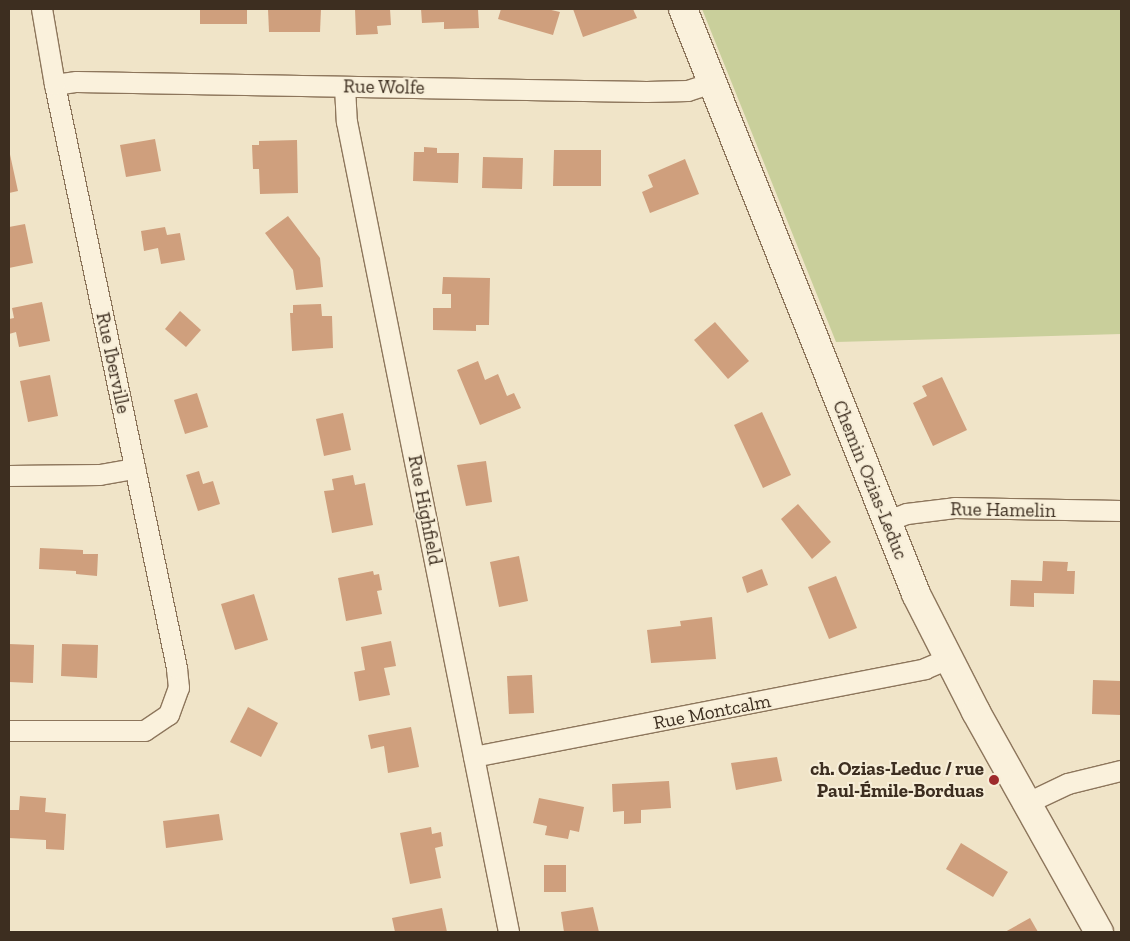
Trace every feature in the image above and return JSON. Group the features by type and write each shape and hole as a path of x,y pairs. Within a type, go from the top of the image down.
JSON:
{"street":[{"name":"Rue Iberville","path":"9,731 138,732 158,724 169,715 178,695 177,668 55,85 42,9"},
{"name":"Chemin Ozias-Leduc","path":"683,9 916,594 948,659 1099,932"},
{"name":"Rue Wolfe","path":"55,85 77,82 647,92 688,91 712,83"},
{"name":"Rue Highfield","path":"345,87 349,131 508,932"},
{"path":"9,476 100,475 135,469"},
{"name":"Rue Hamelin","path":"886,522 913,512 956,508 1121,511"},
{"name":"Rue Montcalm","path":"474,758 925,669 948,659"},
{"path":"1028,803 1068,784 1121,771"}],"green space":[{"path":"702,9 1121,9 1121,334 836,342"}],"building":[{"path":"200,9 247,9 247,24 200,24"},
{"path":"268,9 321,9 320,32 269,32"},
{"path":"355,9 390,9 391,25 377,26 378,34 356,35"},
{"path":"421,9 478,9 479,28 444,29 444,22 422,23"},
{"path":"501,9 547,9 560,12 553,35 498,19"},
{"path":"573,9 633,9 637,18 583,37"},
{"path":"155,139 161,171 126,177 120,145"},
{"path":"297,140 298,193 260,194 259,169 253,169 252,145 259,145 259,141"},
{"path":"424,147 437,148 437,153 459,153 458,183 413,181 414,152 424,152"},
{"path":"9,150 18,191 9,193"},
{"path":"554,150 601,150 601,186 553,186"},
{"path":"483,157 523,158 522,189 482,188"},
{"path":"685,159 699,194 650,213 642,192 653,187 648,175"},
{"path":"288,216 320,258 323,287 296,290 293,270 265,233"},
{"path":"25,224 33,263 9,268 9,227"},
{"path":"165,227 167,235 180,233 185,260 161,264 158,248 144,251 141,231"},
{"path":"443,277 490,278 489,325 476,325 476,331 433,330 433,308 451,308 451,294 442,294"},
{"path":"42,302 50,341 19,347 16,332 9,334 9,319 14,318 12,308"},
{"path":"321,304 322,316 332,316 333,348 292,351 290,313 293,313 293,305"},
{"path":"180,311 201,330 186,347 165,329"},
{"path":"715,322 749,361 728,379 694,340"},
{"path":"478,361 485,380 498,374 507,396 514,393 521,408 480,425 457,370"},
{"path":"50,375 58,416 28,422 20,381"},
{"path":"942,377 967,430 933,446 913,403 927,396 922,386"},
{"path":"197,393 208,427 185,434 174,400"},
{"path":"762,412 791,475 763,488 734,425"},
{"path":"343,413 351,450 324,456 316,419"},
{"path":"486,461 492,502 466,506 457,465"},
{"path":"199,471 203,484 213,481 220,504 198,511 186,475"},
{"path":"353,475 355,485 365,483 373,525 332,533 324,491 334,490 332,479"},
{"path":"798,504 831,542 812,559 781,519"},
{"path":"40,548 83,550 83,554 98,554 97,576 76,574 76,571 39,569"},
{"path":"519,556 528,601 499,607 490,562"},
{"path":"1043,561 1068,562 1067,571 1075,571 1074,594 1034,593 1034,607 1010,606 1011,580 1042,581"},
{"path":"762,569 768,585 747,593 742,577"},
{"path":"373,571 374,575 379,574 382,590 377,591 382,614 346,621 338,578"},
{"path":"836,576 857,628 829,639 808,587"},
{"path":"254,594 268,640 235,650 221,604"},
{"path":"712,617 716,659 651,663 647,630 681,626 680,621"},
{"path":"391,641 396,666 384,668 390,695 359,701 354,672 365,670 361,647"},
{"path":"9,644 34,645 33,683 9,682"},
{"path":"62,644 98,645 97,678 61,676"},
{"path":"532,675 534,713 509,714 507,676"},
{"path":"1093,680 1121,681 1121,715 1092,714"},
{"path":"248,707 278,723 261,757 230,742"},
{"path":"411,727 419,767 388,773 384,746 371,749 368,735"},
{"path":"777,757 782,781 736,790 731,763"},
{"path":"669,781 671,808 641,810 641,823 624,824 624,811 613,812 612,784"},
{"path":"20,796 46,798 45,812 66,814 64,850 46,849 46,840 9,838 9,810 19,810"},
{"path":"539,798 584,807 579,832 570,830 568,839 545,835 547,826 533,823"},
{"path":"219,814 223,840 166,848 163,821"},
{"path":"431,827 432,834 441,832 443,846 435,848 441,878 410,884 400,833"},
{"path":"961,843 1008,872 993,897 946,869"},
{"path":"544,865 566,865 566,892 544,892"},
{"path":"593,907 599,932 564,932 561,912"},
{"path":"442,908 447,932 395,932 392,918"},
{"path":"1030,918 1038,932 1005,932"}],"place":[{"name":"ch. Ozias-Leduc / rue Paul-Émile-Borduas","path":"994,780"}]}
